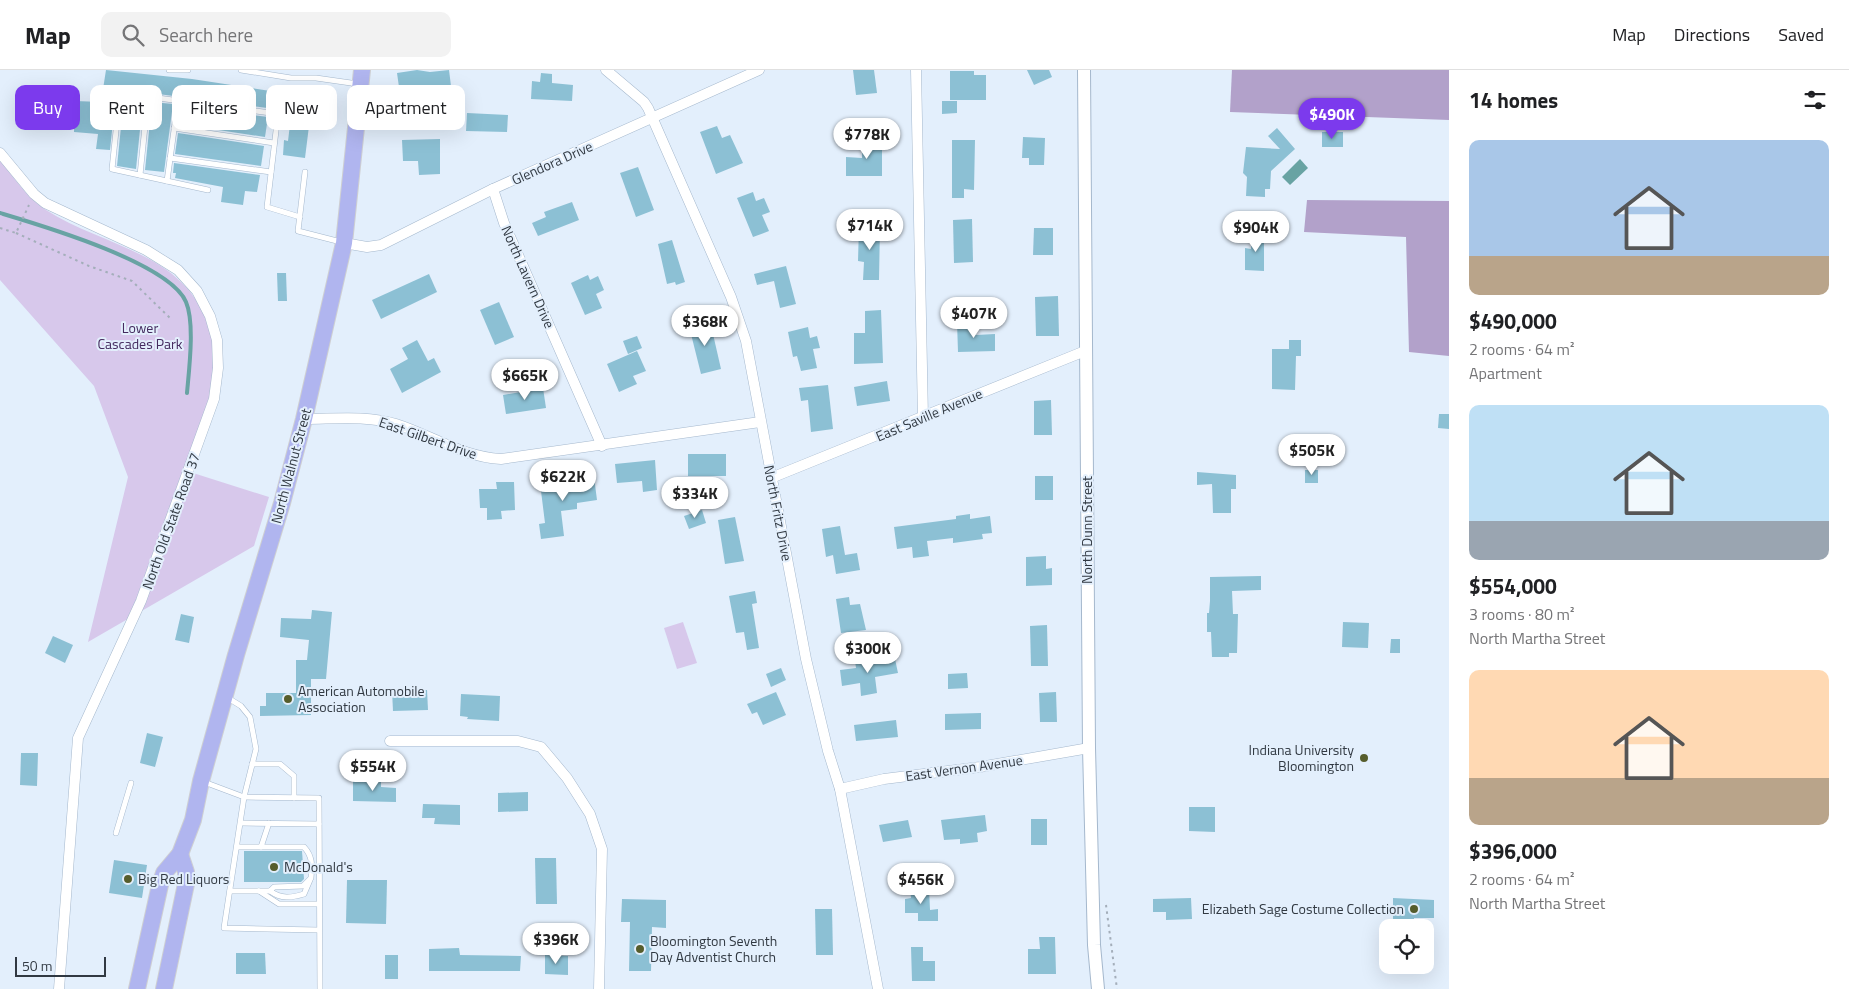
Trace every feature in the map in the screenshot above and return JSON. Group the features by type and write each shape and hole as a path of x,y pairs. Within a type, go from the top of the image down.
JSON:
{"main road":[{"name":"North Walnut Street","path":"137,989 162,879 167,868 180,854 193,820 201,780 304,419 344,243 361,77"},
{"path":"164,989 186,884 186,872 180,854"}],"street":[{"name":"North Fritz Drive","path":"606,70 644,102 740,321 753,371 760,422 806,658 828,751 840,789 878,988"},
{"name":"Glendora Drive","path":"344,243 367,247 381,245 493,189 759,70"},
{"path":"916,70 924,418"},
{"name":"North Dunn Street","path":"1084,70 1089,748 1094,945 1098,989"},
{"name":"North Old State Road 37","path":"0,153 34,194 45,203 146,250 178,270 197,291 204,303 214,328 218,354 218,384 186,481 141,601 78,738 59,989"},
{"name":"North Lavern Drive","path":"493,189 504,223 602,446"},
{"name":"East Saville Avenue","path":"772,478 924,418 1085,351"},
{"name":"East Gilbert Drive","path":"304,419 356,417 379,420 397,424 458,450 486,458 516,458 760,422"},
{"path":"390,741 518,741 541,747 567,778 590,814 602,849 599,989"},
{"name":"East Vernon Avenue","path":"840,789 884,779 980,767 1089,748"}],"lane":[{"path":"169,70 188,70"},
{"path":"241,70 292,78 361,77"},
{"path":"316,78 317,70"},
{"path":"256,111 278,114 267,206 300,217"},
{"path":"116,130 112,169 208,190"},
{"path":"140,175 145,130"},
{"path":"167,181 174,130"},
{"path":"187,130 274,143"},
{"path":"170,158 271,172"},
{"path":"304,172 298,231 344,243"},
{"path":"225,697 242,706 250,717 256,749 244,797 224,928 319,930"},
{"path":"252,764 280,764 294,776 294,798"},
{"path":"201,780 244,797 318,798 320,989"},
{"path":"116,833 131,783"},
{"path":"241,823 319,824"},
{"path":"261,847 269,823"},
{"path":"230,891 270,891 278,897 294,897 304,894 311,878 312,861 310,853 304,847 237,847"},
{"path":"270,891 274,887 303,886 311,878"},
{"path":"259,890 279,904 319,904"}],"path":[{"path":"16,233 26,212"},
{"path":"0,228 16,233 89,266 132,281 170,318"},
{"path":"1106,904 1117,989"}],"green space":[{"name":"Lower Cascades Park","path":"0,160 15,180 39,205 68,223 140,254 162,267 182,283 198,303 209,328 213,343 214,369 211,395 190,472 269,497 254,546 88,642 128,477 94,386 0,280"},
{"path":"683,622 697,663 677,669 664,628"}],"shaded area":[{"path":"1232,70 1449,70 1449,120 1230,112"},
{"path":"1300,159 1308,168 1290,185 1282,177"},
{"path":"1307,200 1449,201 1449,356 1409,352 1406,237 1304,232"}],"building":[{"path":"106,70 231,85 172,85 172,96 162,95 162,85 104,85"},
{"path":"417,70 430,72 449,70 451,85 399,85 397,73"},
{"path":"853,70 874,70 877,93 856,95"},
{"path":"1027,70 1049,70 1052,77 1034,85"},
{"path":"950,71 974,71 974,75 986,75 986,100 950,100"},
{"path":"541,73 552,74 552,83 573,85 572,101 531,99 532,81 540,82"},
{"path":"256,89 266,90 266,108 256,107"},
{"path":"80,101 90,102 90,130 112,130 110,150 96,149 98,134 74,132 74,130 80,130"},
{"path":"942,101 957,101 957,113 942,114"},
{"path":"162,103 172,104 164,172 145,170 149,130 162,130"},
{"path":"467,113 508,115 507,132 466,131"},
{"path":"256,115 266,117 265,137 219,130 256,130"},
{"path":"717,126 722,138 730,135 743,163 716,174 700,132"},
{"path":"1277,128 1295,149 1271,171 1270,189 1265,189 1265,197 1246,196 1247,177 1243,173 1246,147 1280,149 1268,136"},
{"path":"121,130 140,130 136,169 117,166"},
{"path":"289,130 308,130 305,158 283,155 284,140 288,141"},
{"path":"1322,132 1343,132 1343,147 1322,147"},
{"path":"178,133 264,146 261,166 175,154"},
{"path":"862,137 876,137 876,144 882,144 882,176 846,176 846,157 862,158"},
{"path":"1023,137 1045,138 1044,165 1029,165 1029,158 1022,158"},
{"path":"440,139 440,174 419,175 418,161 403,161 402,140"},
{"path":"952,140 975,140 974,190 964,189 964,198 952,198"},
{"path":"174,163 260,175 257,192 245,191 243,205 221,202 223,187 175,178 176,173 173,173"},
{"path":"638,167 654,210 636,217 620,173"},
{"path":"753,192 756,201 764,198 770,212 762,215 769,231 753,237 737,198"},
{"path":"572,202 579,220 538,236 532,223 546,217 544,212"},
{"path":"972,219 973,262 954,263 953,220"},
{"path":"859,226 880,226 879,280 863,280 864,262 858,261"},
{"path":"1034,228 1053,228 1053,255 1033,255"},
{"path":"1251,231 1264,231 1264,271 1245,270 1245,248 1251,249"},
{"path":"672,240 685,282 676,285 675,282 667,284 658,244"},
{"path":"786,266 796,304 780,308 774,281 757,285 754,274"},
{"path":"277,273 286,273 287,301 278,301"},
{"path":"429,274 437,292 381,319 372,300"},
{"path":"588,275 590,280 598,276 604,290 596,294 602,308 585,315 571,283"},
{"path":"1058,296 1059,336 1036,336 1035,297"},
{"path":"499,302 514,337 495,345 480,310"},
{"path":"881,310 883,363 854,364 854,333 865,333 865,311"},
{"path":"710,321 721,369 701,374 689,326"},
{"path":"957,322 976,322 976,335 995,334 995,351 958,352"},
{"path":"808,327 810,338 817,336 820,348 813,349 817,368 801,371 797,356 793,357 788,332"},
{"path":"637,336 642,348 628,354 623,341"},
{"path":"417,340 428,361 434,358 441,372 402,393 390,369 408,359 402,348"},
{"path":"1289,340 1301,340 1301,356 1296,356 1295,390 1272,389 1272,349 1289,349"},
{"path":"637,351 646,371 633,376 637,384 619,392 607,364"},
{"path":"887,381 890,401 857,406 854,387"},
{"path":"828,385 833,429 811,432 808,400 801,401 799,388"},
{"path":"543,388 546,408 506,414 503,395"},
{"path":"1051,400 1052,435 1034,435 1034,401"},
{"path":"1439,414 1449,414 1449,429 1438,428"},
{"path":"688,454 726,454 726,476 688,476"},
{"path":"655,460 657,490 643,492 642,481 617,483 615,464"},
{"path":"1305,470 1318,470 1318,483 1305,483"},
{"path":"1197,472 1236,475 1236,489 1231,489 1231,513 1213,513 1212,484 1197,485"},
{"path":"1035,476 1053,476 1053,500 1035,500"},
{"path":"594,477 597,500 577,503 577,509 561,511 564,536 541,539 539,524 545,523 540,483"},
{"path":"496,482 514,482 515,510 501,511 502,519 487,520 487,508 480,508 479,489 497,489"},
{"path":"702,510 706,523 689,529 684,516"},
{"path":"970,514 970,519 990,516 992,533 982,534 983,539 953,543 953,538 927,541 929,556 913,558 912,547 897,549 894,527 956,519 956,516"},
{"path":"735,517 744,561 725,564 718,520"},
{"path":"840,526 845,555 857,553 860,570 836,574 833,555 826,557 822,529"},
{"path":"1046,556 1046,569 1052,568 1052,585 1026,586 1026,557"},
{"path":"1261,576 1261,590 1232,591 1233,614 1238,614 1237,653 1229,653 1229,657 1212,657 1211,632 1207,632 1210,577"},
{"path":"755,591 757,603 752,604 759,648 747,650 744,632 736,633 729,596"},
{"path":"849,597 850,605 860,604 866,630 841,633 836,599"},
{"path":"312,610 332,612 326,679 311,679 311,715 260,716 260,706 266,706 266,693 296,693 296,660 307,660 309,640 280,637 281,618 311,619"},
{"path":"181,614 194,617 189,643 175,640"},
{"path":"1343,622 1369,623 1368,648 1342,647"},
{"path":"1047,625 1048,666 1031,666 1030,626"},
{"path":"53,636 73,645 65,663 45,653"},
{"path":"1391,639 1400,639 1400,653 1390,653"},
{"path":"871,658 872,662 895,659 898,673 875,677 877,693 861,696 860,683 842,686 840,670 856,668 855,661"},
{"path":"781,668 786,680 771,687 766,674"},
{"path":"967,673 968,688 948,689 948,674"},
{"path":"392,690 427,690 428,710 393,711"},
{"path":"776,692 786,715 763,725 757,712 752,714 747,704"},
{"path":"1056,692 1057,722 1040,722 1039,693"},
{"path":"461,694 500,696 499,721 467,719 468,717 460,716"},
{"path":"981,713 981,729 945,730 945,714"},
{"path":"896,720 898,737 856,741 854,725"},
{"path":"147,733 163,737 155,767 140,763"},
{"path":"21,753 38,753 37,786 20,785"},
{"path":"353,780 381,781 381,787 396,788 396,802 353,801"},
{"path":"528,792 528,811 498,812 498,793"},
{"path":"423,804 460,805 460,825 434,824 435,818 422,818"},
{"path":"1189,807 1215,807 1215,832 1189,831"},
{"path":"985,815 987,831 977,833 978,842 960,844 960,839 944,840 941,820"},
{"path":"1031,819 1047,819 1047,845 1031,845"},
{"path":"908,820 912,837 883,842 879,825"},
{"name":"McDonald's","path":"244,851 302,851 304,879 301,882 244,882"},
{"path":"535,858 556,858 557,904 536,904"},
{"name":"Big Red Liquors","path":"114,860 147,865 142,898 109,893"},
{"path":"347,880 387,880 386,924 346,923"},
{"path":"910,888 929,888 930,910 938,909 938,921 918,921 918,913 905,913 905,899 911,898"},
{"path":"1191,898 1192,919 1166,920 1166,912 1153,912 1153,899"},
{"name":"Elizabeth Sage Costume Collection","path":"1393,898 1434,900 1434,918 1393,919"},
{"name":"Bloomington Seventh Day Adventist Church","path":"622,899 666,900 666,928 652,927 651,971 629,971 630,922 621,922"},
{"path":"815,909 832,909 833,955 816,955"},
{"path":"1039,937 1055,937 1056,974 1028,974 1028,949 1040,949"},
{"path":"911,947 923,947 923,961 935,961 935,981 912,981"},
{"path":"459,948 460,955 521,956 520,971 429,971 429,949"},
{"path":"236,953 265,953 266,974 236,974"},
{"path":"385,955 398,955 398,979 385,979"},
{"path":"545,955 568,956 568,975 545,974"}],"waterway":[{"path":"0,213 44,226 102,247 156,273 175,287 186,302 189,311 191,347 187,393"}],"place":[{"name":"American Automobile Association","path":"288,699"},
{"name":"Indiana University Bloomington","path":"1364,758"},
{"name":"McDonald's","path":"274,867"},
{"name":"Big Red Liquors","path":"128,879"},
{"name":"Elizabeth Sage Costume Collection","path":"1414,909"},
{"name":"Bloomington Seventh Day Adventist Church","path":"640,949"}]}
